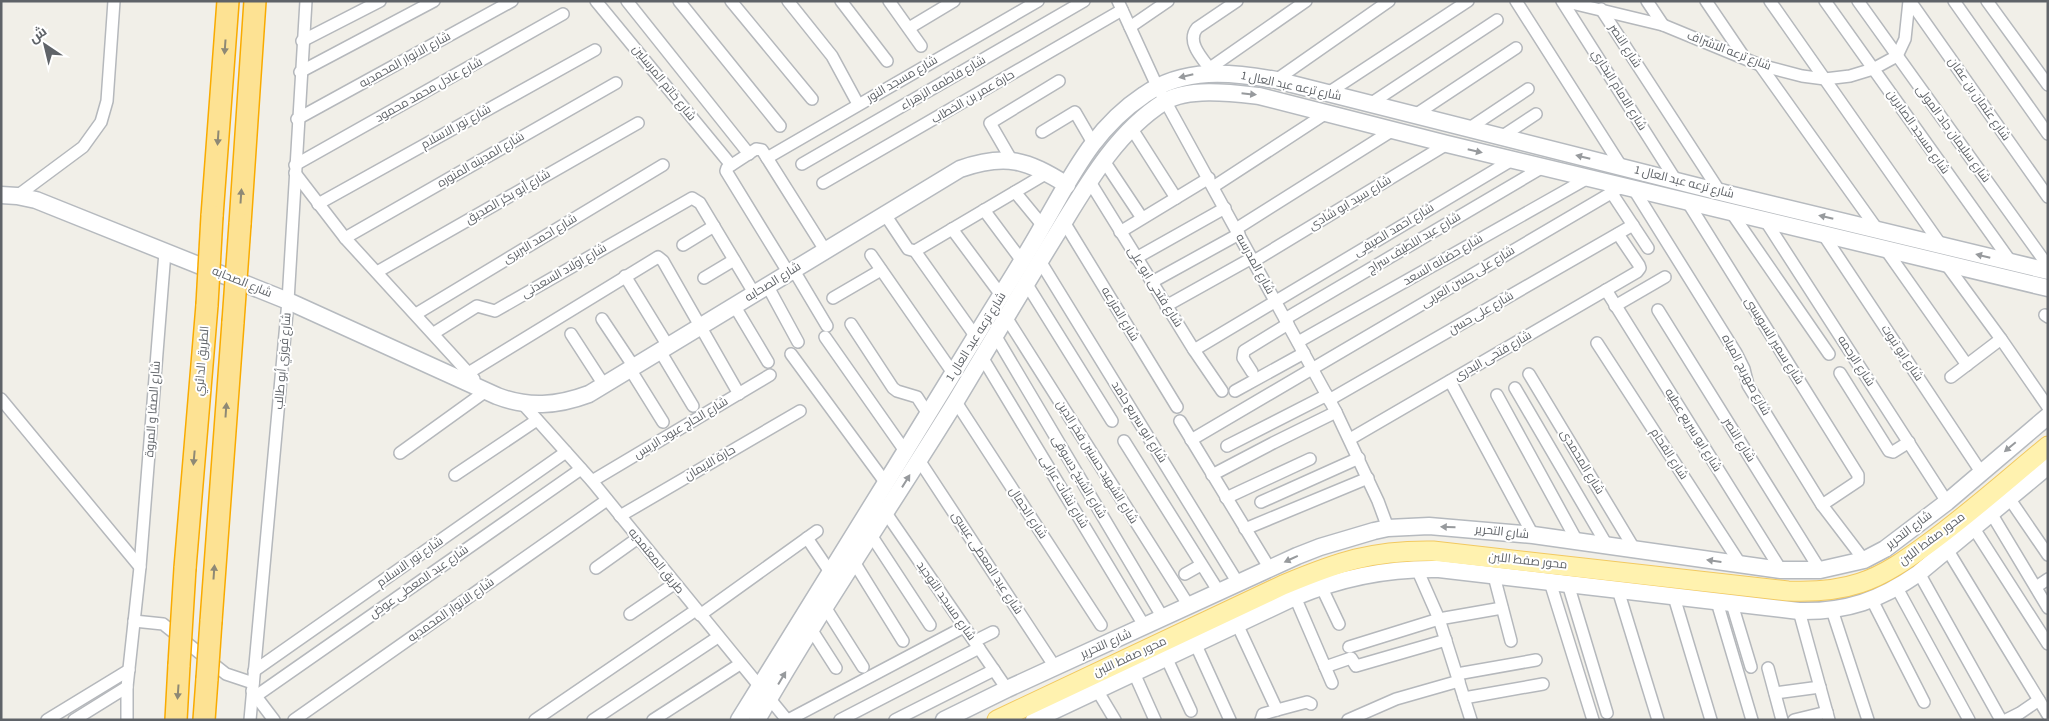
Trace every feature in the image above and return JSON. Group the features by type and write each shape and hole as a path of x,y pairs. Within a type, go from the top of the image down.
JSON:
{"highway":[{"path":"204,720 255,1"},
{"name":"الطريق الدائري","path":"176,720 185,568 228,3"}],"main road":[{"name":"محور صفط اللبن","path":"997,720 1283,585 1330,566 1381,553 1433,551 1788,591 1812,592 1837,589 1883,574 1904,561 1946,530 2048,446"},
{"name":"محور صفط اللبن","path":"1012,720 1286,590 1333,571 1383,560 1434,558 1789,599 1839,596 1879,582 1909,566 1950,535 2048,454"}],"street":[{"path":"9,195 83,147 101,122 107,101 114,1"},
{"name":"شارع فوزي أبو طالب","path":"250,720 288,300 297,119 306,1"},
{"path":"302,41 380,1"},
{"path":"300,72 434,1"},
{"name":"شارع الانوار المحمديه","path":"297,119 512,1"},
{"name":"شارع خاتم المرسلين","path":"596,1 729,167 727,172 791,271 826,332 905,451"},
{"path":"626,1 749,154"},
{"path":"679,1 780,126"},
{"path":"731,1 812,98"},
{"path":"788,1 832,56 858,104"},
{"path":"841,1 887,61"},
{"path":"889,1 921,46"},
{"path":"909,28 954,1"},
{"name":"شارع مسجد النور","path":"729,167 756,149 764,154 858,104 1038,1"},
{"name":"شارع فاطمه الزهراء","path":"802,164 1084,1"},
{"path":"1130,27 1168,1"},
{"path":"1237,1 1194,32 1192,38 1194,44 1211,71 1306,1"},
{"path":"1276,80 1389,1"},
{"path":"1328,93 1468,1"},
{"path":"1516,1 1621,166"},
{"name":"شارع ترعه الاشراف","path":"1562,1 1600,6 1663,26 1760,65 1802,76 1825,79 1850,76 1873,69 1897,56"},
{"name":"شارع الامام البخاري","path":"1562,1 1675,180"},
{"path":"1647,1 1663,26"},
{"path":"1706,1 1744,57"},
{"path":"1770,1 1942,245"},
{"name":"شارع مسجد الصابرين","path":"1824,1 2011,262"},
{"name":"شارع سليمان جاد المولى","path":"1858,1 2048,266"},
{"path":"1897,56 1905,39 1909,1"},
{"name":"شارع عثمان بن عفان","path":"1909,1 2048,197"},
{"path":"1954,1 2048,134"},
{"path":"1987,1 2048,85"},
{"name":"شارع المدرسه","path":"1120,6 1158,86 1350,439 1388,528"},
{"name":"حارة عمر بن الخطاب","path":"823,183 1120,6"},
{"name":"شارع النصر","path":"1600,6 1720,192"},
{"name":"شارع عادل محمد محمود","path":"295,169 563,14"},
{"path":"1370,104 1497,20"},
{"path":"1415,115 1516,48"},
{"name":"شارع نور الاسلام","path":"318,204 595,50"},
{"path":"1760,65 1877,229"},
{"name":"شارع ترعه عبد العال 1","path":"757,720 764,693 830,572 1022,262 1093,143 1104,128 1123,110 1158,86 1211,71 1276,80 1720,192 2048,272"},
{"path":"1012,161 990,123 1059,81"},
{"name":"شارع المدينه المنوره","path":"345,238 616,83"},
{"path":"1468,129 1528,89"},
{"name":"شارع ترعه عبد العال 1","path":"739,720 764,693 811,629 956,402 1026,283 1104,161 1132,129 1166,101 1202,92 1228,92 1259,96 1588,178 1622,189 1693,203 2048,288"},
{"path":"1042,132 1075,112 1093,143"},
{"path":"1120,232 1176,198 1211,182 1328,112"},
{"path":"1502,137 1536,114"},
{"name":"شارع أبو بكر الصديق","path":"377,272 638,123"},
{"path":"1132,129 1176,198"},
{"path":"1152,282 1238,231 1393,130"},
{"name":"شارع سيد ابو شادى","path":"1166,306 1253,260 1447,144"},
{"path":"764,154 825,250"},
{"name":"شارع الصحابه","path":"9,195 36,200 288,300 478,384 508,400 523,404 557,404 573,400 604,386 960,168 982,161 1004,159 1027,163 1047,173 1074,206"},
{"name":"شارع احمد الصيفى","path":"1194,350 1512,160"},
{"path":"1104,161 1142,218"},
{"name":"شارع احمد البربرى","path":"416,314 663,165"},
{"name":"شارع عبد اللطيف سراج","path":"1252,372 1243,358 1244,351 1287,322 1542,167"},
{"name":"شارع الصحابه","path":"295,169 318,204 345,238 434,333 478,384"},
{"path":"915,251 1047,173"},
{"name":"شارع حضانه السعد","path":"1235,391 1301,348 1588,178"},
{"name":"شارع فتحى ابو على","path":"1090,182 1166,306 1222,391"},
{"path":"1693,203 1703,187"},
{"path":"1622,189 1633,225 1648,248"},
{"name":"شارع على حسن العربى","path":"1191,440 1622,189"},
{"name":"شارع صهريج المياه","path":"1622,189 1736,353 1744,369 1748,385 1822,504 1864,560"},
{"path":"1015,192 1043,226"},
{"name":"شارع اولاد السعدنى","path":"434,333 477,306 482,306 491,311 499,309 687,199 695,198 700,203 714,226"},
{"name":"شارع سمير السويسى","path":"1693,203 1858,475 1858,481 1822,504"},
{"path":"1136,258 1225,208"},
{"path":"984,210 1022,262"},
{"path":"1731,212 1829,354"},
{"path":"884,214 908,249 915,251 976,337"},
{"name":"شارع الرحمه","path":"1765,220 1947,502"},
{"name":"شارع المزرعه","path":"1064,222 1177,407"},
{"path":"1853,242 1857,224"},
{"name":"شارع على حسن","path":"1227,446 1328,397 1633,225"},
{"path":"682,245 714,226 734,260 760,289 798,342"},
{"path":"952,229 1001,295"},
{"name":"شارع فتحى البدرى","path":"1350,439 1637,272 1640,268 1639,265 1618,234"},
{"name":"شارع ابو نبوت","path":"1823,234 1981,472"},
{"path":"1886,250 1967,365"},
{"name":"شارع الصفا و المروة","path":"127,720 128,670 140,567 165,252"},
{"path":"871,255 953,374"},
{"path":"400,453 478,384 625,276 656,257 661,258 739,394"},
{"path":"704,278 734,260"},
{"name":"شارع ابو سريع حامد","path":"1040,261 1238,583"},
{"path":"1946,264 2048,407"},
{"path":"833,298 881,270"},
{"path":"625,276 693,406"},
{"path":"1616,306 1665,277"},
{"path":"1026,283 1112,421"},
{"name":"شارع ابو سريع عطيه","path":"1606,290 1781,570"},
{"path":"734,306 768,362"},
{"name":"شارع النصر","path":"1658,310 1820,570"},
{"name":"شارع الشهيد حسنين فخر الدين","path":"1006,317 1189,606"},
{"path":"602,319 663,422"},
{"path":"851,324 893,388 897,392 917,397 928,414"},
{"path":"571,334 604,386"},
{"name":"شارع الشيخ دسوقى","path":"995,336 1163,618"},
{"path":"1951,377 2001,339"},
{"name":"شارع الفحام","path":"1597,343 1741,564"},
{"path":"791,354 886,482"},
{"name":"شارع نشأت عرابى","path":"982,357 1145,627"},
{"path":"1840,373 1889,451 1893,452 1909,442"},
{"name":"شارع المحمدى","path":"1530,374 1635,550"},
{"name":"شارع الحاج عبود الريس","path":"592,481 770,375"},
{"path":"1450,381 1533,535"},
{"path":"1515,388 1608,547"},
{"path":"1497,395 1577,541"},
{"path":"1,399 140,567"},
{"name":"شارع الجمال","path":"956,402 1101,625"},
{"name":"طريق المعتمديه","path":"523,404 592,481 674,584 788,720"},
{"name":"حارة الايمان","path":"620,516 800,411"},
{"path":"1212,475 1336,412"},
{"name":"شارع التحرير","path":"944,720 1007,689 1320,547 1388,528 1429,526 1533,535 1781,570 1820,570 1864,560 1884,549 1947,502 2048,416"},
{"path":"455,475 537,420"},
{"path":"1180,421 1270,569"},
{"path":"1124,441 1219,592"},
{"name":"شارع نور الاسلام","path":"254,671 566,452"},
{"path":"1226,498 1310,458"},
{"path":"1261,502 1358,458"},
{"name":"شارع عبد المعطى عيسى","path":"919,460 1055,667"},
{"path":"1034,720 1295,597 1321,586 1368,573 1418,569 1550,582 1799,611 1832,610 1872,600 1898,588 1919,573 2048,466"},
{"name":"شارع عبد المعطى عوض","path":"254,690 581,469"},
{"path":"1245,529 1368,478"},
{"path":"2009,498 2047,552"},
{"name":"شارع الانوار المحمديه","path":"294,720 607,500"},
{"name":"شارع مسجد التوحيد","path":"886,513 1007,689"},
{"path":"1991,513 2048,608"},
{"path":"1973,527 2048,644"},
{"path":"535,720 817,531"},
{"path":"871,535 930,625"},
{"path":"596,568 638,538"},
{"path":"807,538 830,572"},
{"path":"1948,549 2048,714"},
{"path":"854,562 903,641"},
{"path":"1184,574 1201,565"},
{"path":"1418,569 1439,619 1471,720"},
{"path":"1919,573 2001,720"},
{"path":"1494,576 1511,641"},
{"path":"2036,587 2048,579"},
{"path":"1550,582 1592,720"},
{"path":"630,614 674,584"},
{"path":"1568,584 1607,713"},
{"path":"1321,586 1339,624"},
{"path":"1898,588 1969,720"},
{"path":"1618,590 1658,720"},
{"path":"1295,597 1332,683"},
{"path":"1674,597 1711,720"},
{"path":"1872,600 1924,702"},
{"path":"1724,603 1751,667"},
{"path":"1724,603 1752,720"},
{"path":"825,607 863,668"},
{"path":"1348,647 1439,619 1502,608"},
{"path":"1832,610 1868,720"},
{"path":"1794,720 1828,716 1799,611"},
{"path":"134,621 163,624 226,674 254,690 274,720"},
{"path":"1238,624 1277,710"},
{"path":"788,720 964,627"},
{"path":"811,629 836,668"},
{"path":"840,720 977,645 993,632"},
{"path":"593,720 718,637"},
{"path":"1325,667 1352,658 1356,666 1446,640"},
{"path":"1195,643 1230,720"},
{"path":"1166,657 1191,711"},
{"path":"1348,720 1396,699 1458,678 1536,660"},
{"path":"653,720 740,664"},
{"path":"1768,668 1782,720"},
{"path":"47,720 128,670"},
{"path":"895,720 994,670"},
{"path":"1134,672 1155,720"},
{"path":"1464,698 1543,684"},
{"path":"74,720 127,687"},
{"path":"1775,693 1820,687"},
{"path":"1097,690 1115,720"},
{"path":"2006,720 2022,716 2039,700"},
{"path":"1261,720 1263,714 1307,702 1311,704"}]}
